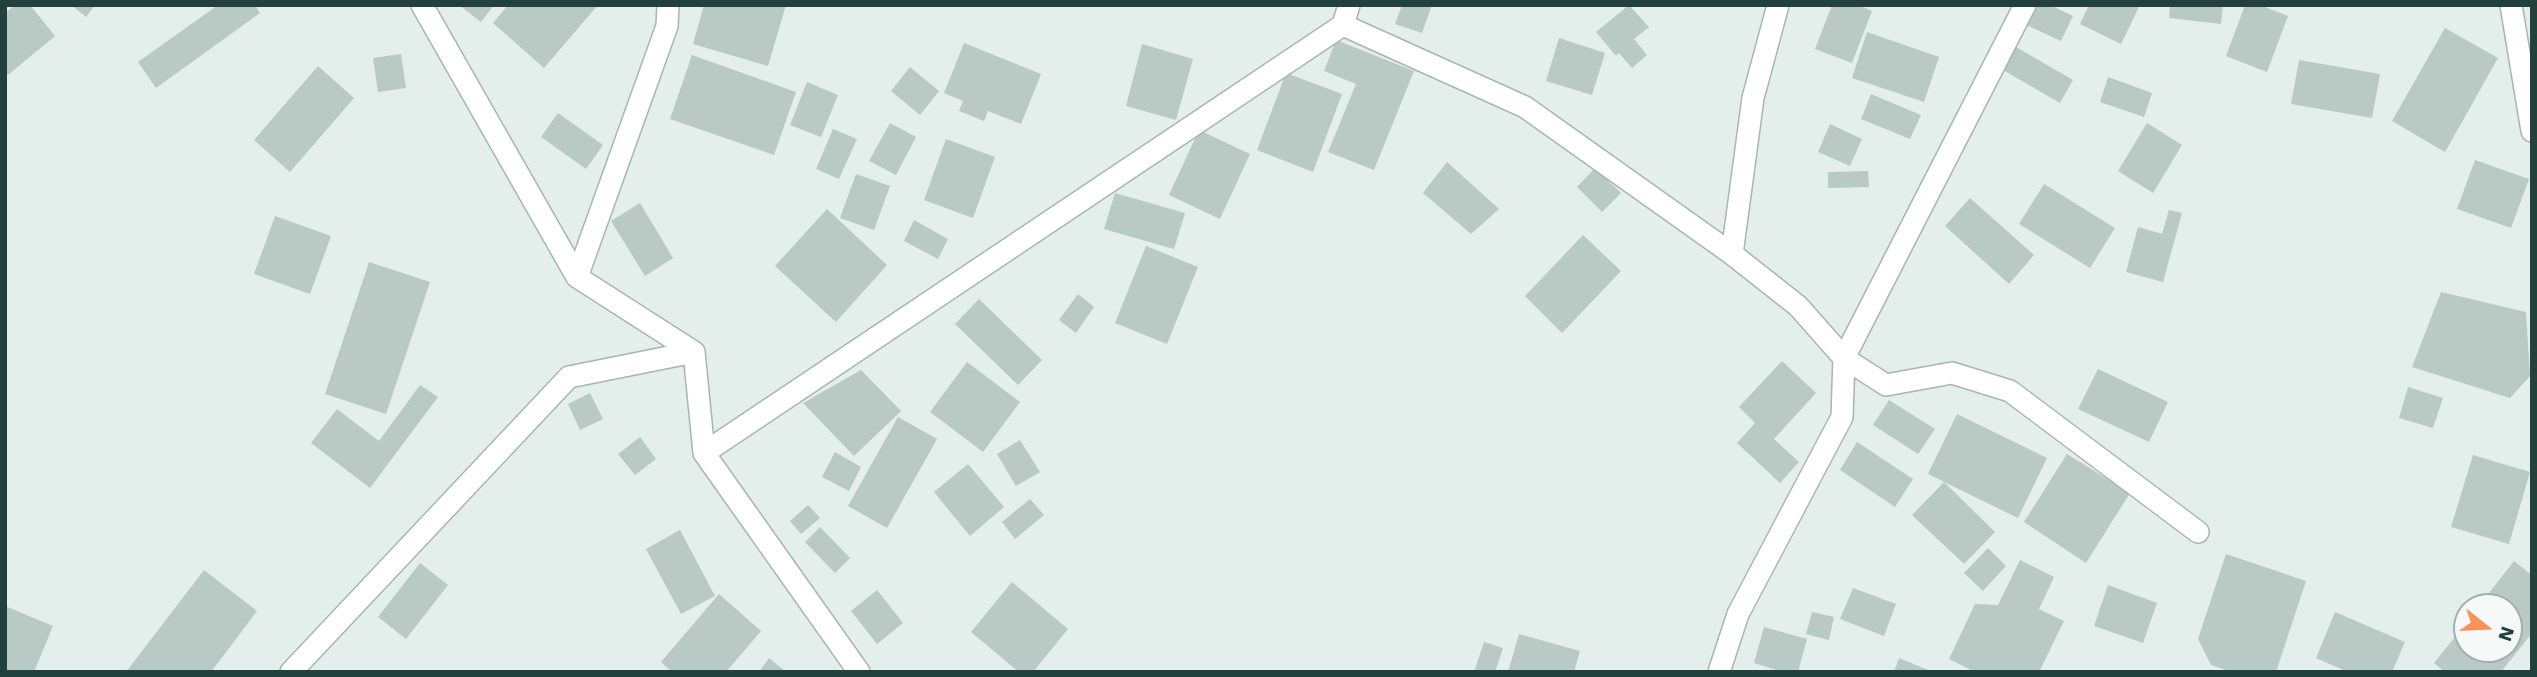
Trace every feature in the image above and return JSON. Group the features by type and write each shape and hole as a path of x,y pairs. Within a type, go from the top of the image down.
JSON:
{"street":[{"path":"422,5 577,277 694,352"},
{"path":"577,277 667,26 668,5"},
{"path":"1732,254 1753,98 1778,5"},
{"path":"1719,672 1738,614 1842,417 1844,358 2025,5"},
{"path":"2511,5 2532,131"},
{"path":"704,453 1346,15 1524,107 1732,254 1798,306 1844,358 1885,385 1952,373 2010,391 2198,532"},
{"path":"694,352 704,453 859,672"},
{"path":"291,672 569,377 694,352"}],"building":[{"path":"15,5 30,5 55,36 8,75 5,72 5,13"},
{"path":"71,5 95,5 86,17"},
{"path":"218,5 255,5 260,13 156,88 138,62"},
{"path":"459,5 494,5 481,22"},
{"path":"508,5 598,5 544,68 493,23"},
{"path":"704,5 786,5 768,66 693,44"},
{"path":"1402,5 1432,5 1422,33 1395,24"},
{"path":"1629,5 1649,27 1634,39 1647,55 1632,68 1619,53 1616,56 1596,32"},
{"path":"1832,5 1858,5 1872,11 1852,63 1815,49"},
{"path":"2030,5 2050,5 2073,16 2061,41 2022,23"},
{"path":"2089,5 2140,5 2121,44 2080,24"},
{"path":"2170,5 2223,5 2221,24 2169,18"},
{"path":"2245,5 2260,5 2288,16 2267,72 2226,56"},
{"path":"2445,28 2498,58 2445,152 2392,121"},
{"path":"1867,32 1939,57 1924,102 1852,78"},
{"path":"1559,38 1605,53 1592,95 1546,81"},
{"path":"1336,40 1414,71 1374,170 1328,152 1356,84 1324,71"},
{"path":"964,43 1041,74 1021,124 988,111 984,121 959,111 963,101 944,93"},
{"path":"1142,44 1193,59 1176,120 1126,106"},
{"path":"2016,47 2073,80 2060,103 2003,70"},
{"path":"401,54 406,88 378,92 373,58"},
{"path":"692,55 796,92 774,155 670,119"},
{"path":"2299,60 2380,74 2372,118 2291,104"},
{"path":"318,66 354,98 290,172 254,140"},
{"path":"910,67 939,91 920,115 891,91"},
{"path":"1286,73 1342,94 1313,172 1257,150"},
{"path":"2108,77 2152,93 2144,117 2100,102"},
{"path":"807,82 838,95 821,137 790,125"},
{"path":"1871,94 1921,115 1910,139 1861,119"},
{"path":"558,113 603,145 586,169 541,137"},
{"path":"890,123 916,137 896,175 869,161"},
{"path":"2147,123 2182,145 2153,193 2118,171"},
{"path":"1830,124 1862,139 1850,166 1818,152"},
{"path":"833,129 857,139 839,179 816,169"},
{"path":"1199,130 1250,154 1220,219 1169,195"},
{"path":"946,139 995,157 973,218 924,200"},
{"path":"2475,160 2529,179 2511,228 2457,209"},
{"path":"1447,162 1499,209 1471,234 1423,193"},
{"path":"1595,168 1621,193 1602,212 1577,187"},
{"path":"1868,171 1869,187 1828,188 1828,172"},
{"path":"856,174 890,186 874,230 840,218"},
{"path":"2044,184 2115,228 2090,268 2019,224"},
{"path":"1115,193 1185,213 1174,249 1104,229"},
{"path":"1970,198 2034,255 2009,284 1945,226"},
{"path":"640,203 673,258 645,276 611,221"},
{"path":"827,209 887,265 836,322 775,266"},
{"path":"2169,210 2182,213 2163,282 2126,272 2138,227 2162,234"},
{"path":"275,216 331,236 310,294 254,274"},
{"path":"914,220 948,239 938,259 904,241"},
{"path":"1583,235 1621,271 1562,333 1525,296"},
{"path":"1146,246 1198,267 1167,344 1115,323"},
{"path":"369,262 430,282 386,414 325,394"},
{"path":"2441,292 2526,312 2530,376 2510,398 2412,367"},
{"path":"1078,294 1094,307 1076,333 1059,320"},
{"path":"979,299 1042,360 1018,385 955,324"},
{"path":"1782,361 1816,393 1774,439 1799,462 1780,483 1737,443 1755,423 1739,407"},
{"path":"967,362 1020,402 983,452 930,412"},
{"path":"2098,369 2168,402 2149,442 2078,409"},
{"path":"861,370 901,411 854,456 803,403"},
{"path":"420,385 438,397 370,488 311,443 337,409 379,441"},
{"path":"2408,387 2443,398 2433,428 2399,418"},
{"path":"590,393 603,419 580,430 568,404"},
{"path":"1889,400 1935,429 1918,454 1873,425"},
{"path":"1957,414 2047,458 2018,518 1928,474"},
{"path":"898,417 937,439 887,528 848,506"},
{"path":"640,437 656,459 635,475 618,454"},
{"path":"1020,440 1040,472 1016,486 997,454"},
{"path":"1857,442 1913,479 1895,507 1840,470"},
{"path":"835,452 861,467 849,491 822,477"},
{"path":"2067,454 2130,493 2086,563 2024,522"},
{"path":"2473,455 2530,472 2509,544 2451,527"},
{"path":"968,464 1004,507 970,536 934,492"},
{"path":"1944,482 1995,532 1964,564 1912,515"},
{"path":"1030,499 1044,515 1015,539 1002,522"},
{"path":"808,505 820,518 801,534 790,521"},
{"path":"820,527 850,558 835,573 805,542"},
{"path":"680,530 715,596 681,614 646,549"},
{"path":"1988,548 2006,566 1983,591 1964,573"},
{"path":"2226,554 2306,581 2276,672 2232,672 2211,665 2198,639"},
{"path":"2020,560 2054,577 2039,609 2064,621 2039,672 1975,672 1949,659 1975,604 1998,605"},
{"path":"2514,561 2532,575 2532,633 2523,644 2523,593 2489,593"},
{"path":"420,563 448,585 406,639 378,617"},
{"path":"204,570 257,611 211,672 126,672"},
{"path":"1012,582 1068,629 1033,672 1019,672 971,632"},
{"path":"2108,585 2157,603 2143,643 2094,626"},
{"path":"1853,588 1896,604 1884,636 1840,619"},
{"path":"877,590 903,623 877,644 851,611"},
{"path":"719,594 761,631 726,672 672,672 661,662"},
{"path":"5,606 53,626 34,672 5,672"},
{"path":"1812,612 1834,617 1829,640 1806,634"},
{"path":"2335,612 2405,642 2392,672 2348,672 2316,658"},
{"path":"1764,627 1807,639 1798,672 1783,672 1754,663"},
{"path":"1519,634 1580,651 1574,672 1508,672"},
{"path":"2453,639 2453,663 2508,663 2501,672 2445,672 2434,663"},
{"path":"1484,642 1503,648 1495,672 1474,672"},
{"path":"769,658 786,672 759,672"},
{"path":"1899,658 1933,672 1894,672"}]}
